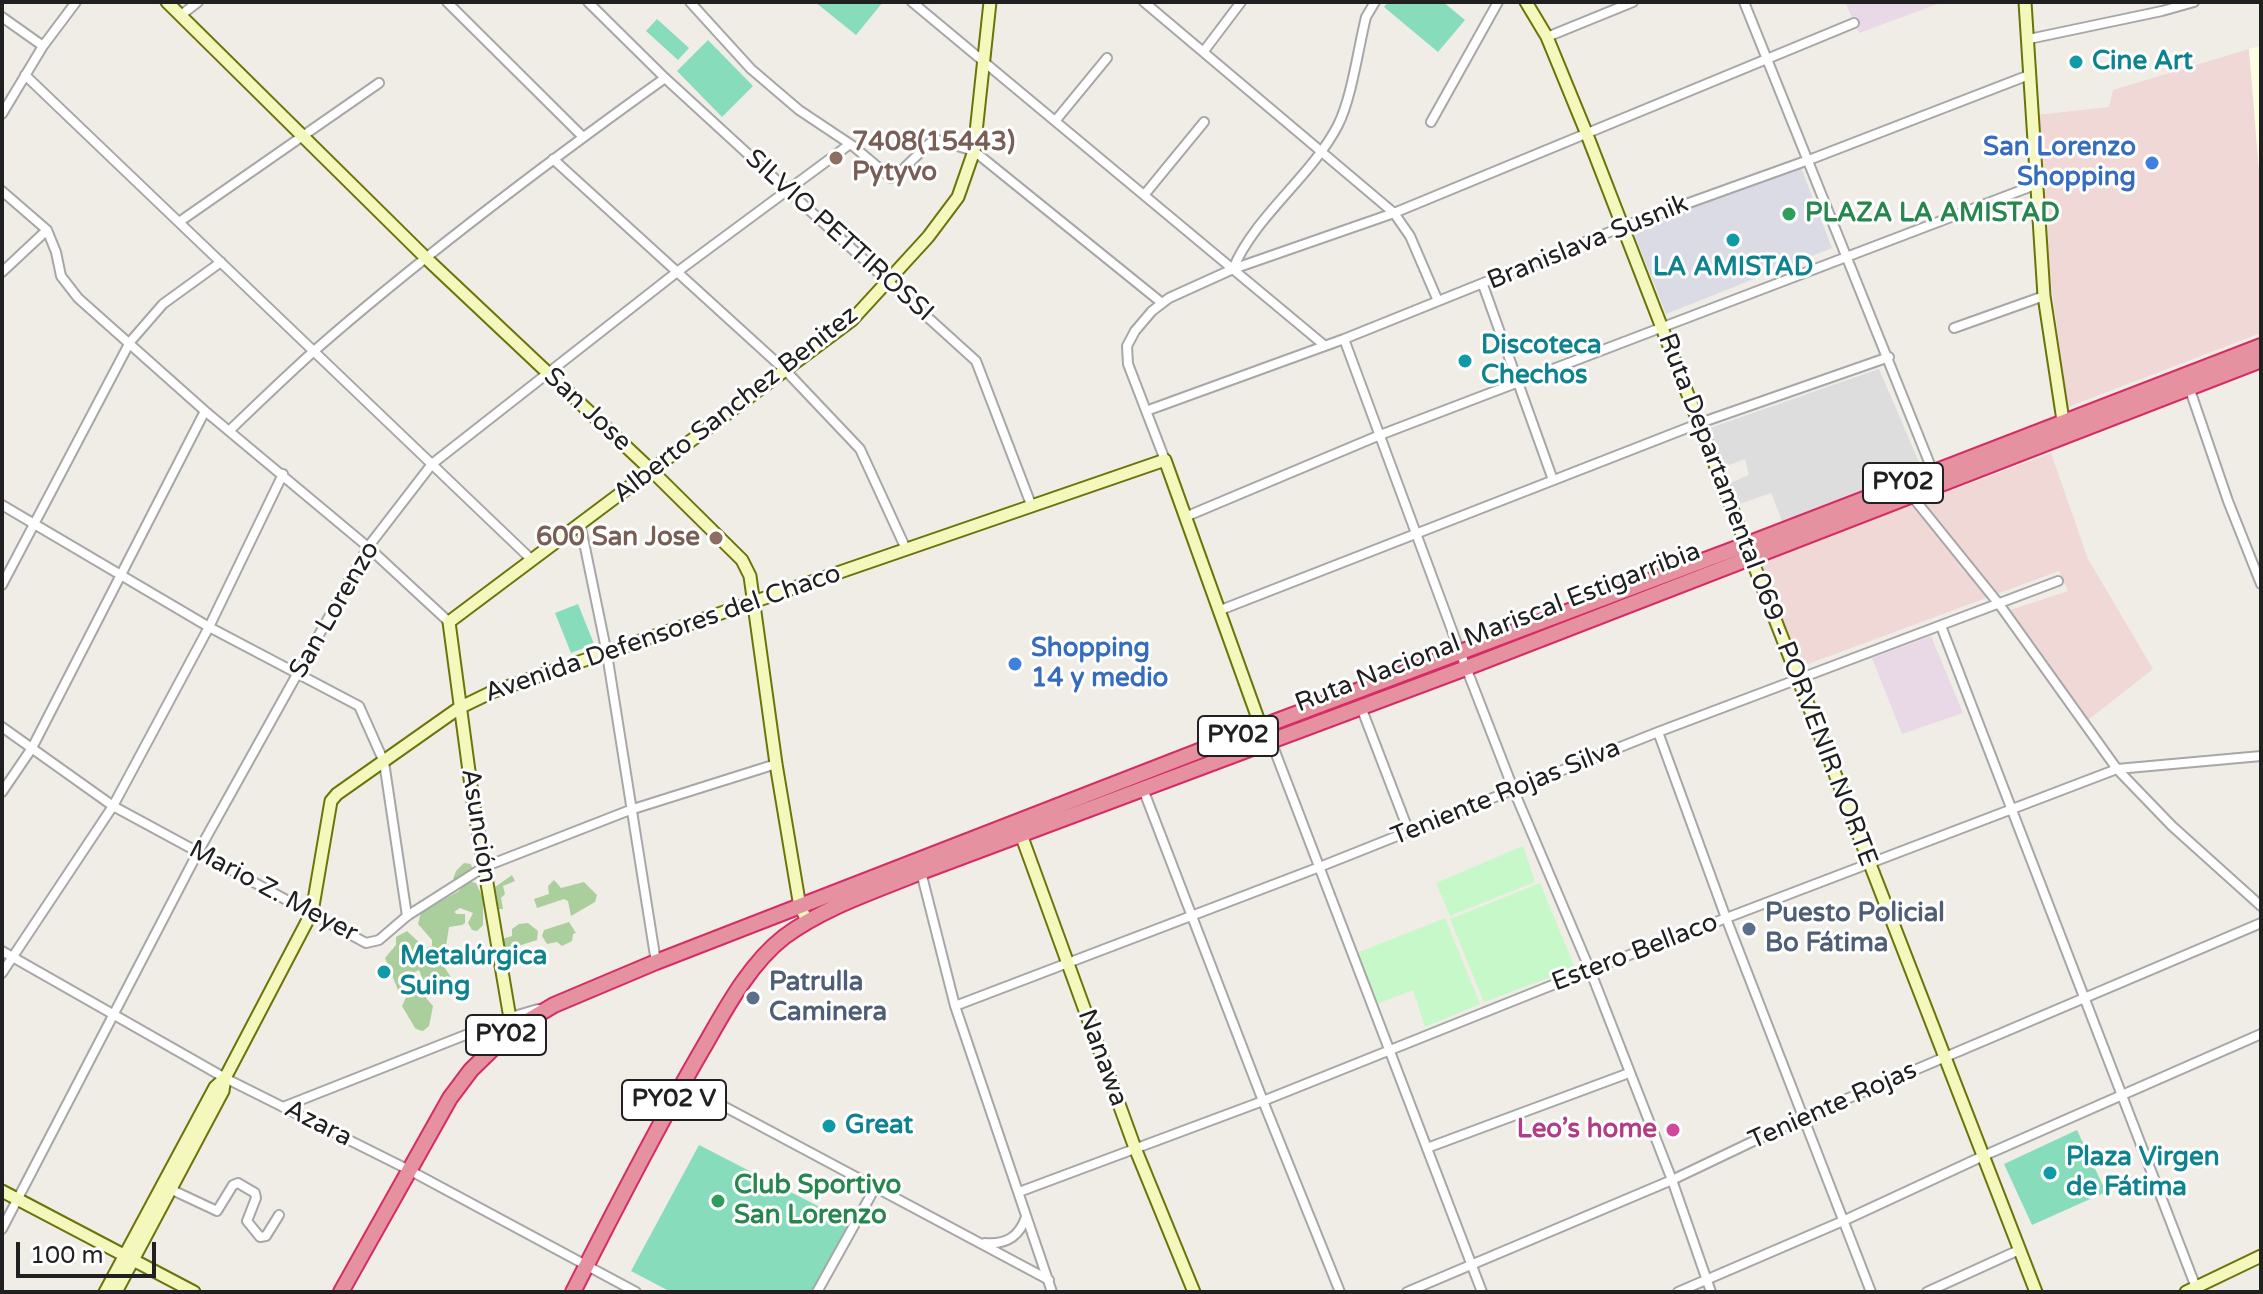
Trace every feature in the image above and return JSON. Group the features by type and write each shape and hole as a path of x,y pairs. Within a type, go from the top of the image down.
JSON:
{"highway":[{"name":"Ruta Nacional Mariscal Estigarribia","path":"573,1292 682,1084 724,1012 775,945 808,922 861,896 1261,727 1460,652 1911,495 2261,346"},
{"name":"Ruta Nacional Mariscal Estigarribia","path":"800,907 1019,828 1143,789 1467,667 1933,472 2190,390 2261,360"},
{"name":"PY02","path":"341,1292 450,1098 511,1023 656,962 800,907"},
{"path":"758,924 775,945"}],"street":[{"path":"2,114 43,46 76,2"},
{"name":"San Jose","path":"167,2 427,259 742,560 750,576 800,907 808,922"},
{"path":"181,15 198,2"},
{"path":"447,2 583,137"},
{"name":"SILVIO PETTIROSSI","path":"588,2 665,78 976,361 1032,507"},
{"path":"690,2 751,69 799,110 850,144 891,178 934,139 974,151 1162,303"},
{"path":"912,2 1324,345"},
{"name":"Alberto Sanchez Benitez","path":"449,622 852,320 928,237 958,197 974,151 990,2"},
{"path":"1144,2 1394,213 1410,236 1438,301"},
{"path":"1204,51 1241,2"},
{"path":"1233,269 1248,242 1322,150 1339,124 1366,17 1375,2"},
{"path":"1431,122 1498,2"},
{"name":"Ruta Departamental 069 - PORVENIR NORTE","path":"1526,2 1547,37 1586,132 1981,1157 2036,1292"},
{"path":"1547,37 1633,2"},
{"path":"1744,2 1933,472"},
{"path":"2025,2 2044,296 2065,429"},
{"path":"2029,39 2194,2"},
{"path":"2,17 43,46"},
{"path":"1261,727 1128,364 1127,346 1135,331 1162,303 1190,286 1394,213 1854,23"},
{"path":"1056,120 1107,58"},
{"path":"25,75 532,560"},
{"name":"Branislava Susnik","path":"1146,411 1344,339 1622,227 2029,75"},
{"path":"229,431 314,351 427,259 553,159 665,78"},
{"path":"179,222 379,83"},
{"path":"1145,194 1204,122"},
{"name":"San Lorenzo","path":"2,1229 198,852 368,547 432,464 677,272 850,144"},
{"path":"553,159 786,371 860,449 906,549"},
{"path":"1185,517 1380,435 2035,185"},
{"path":"2,191 47,230 61,276 78,298 205,411 368,547 449,622"},
{"path":"2,272 47,230"},
{"path":"2,585 130,342 163,304 221,262"},
{"path":"1483,285 1553,480"},
{"path":"1954,328 2044,296"},
{"path":"1344,339 1414,534 1514,791 1590,970 1672,1180 1711,1292"},
{"path":"1218,611 1700,423 1889,357"},
{"path":"2190,390 2228,501 2261,584"},
{"path":"2,792 32,748 205,411"},
{"name":"Avenida Defensores del Chaco","path":"105,1292 170,1189 223,1091 225,1078 312,912 331,801 337,794 459,708 492,692 1165,460"},
{"path":"2,973 113,806 209,627 283,474"},
{"path":"1911,495 1999,604 2117,769 2172,826 2261,906"},
{"path":"2,505 209,627 359,706 384,762 407,916"},
{"path":"580,523 607,654 656,962"},
{"name":"Teniente Rojas Silva","path":"955,1006 1317,868 1658,732 2058,581"},
{"name":"Asunción","path":"449,622 459,708 511,1023"},
{"path":"1941,626 2122,1095 2193,1290 2261,1256"},
{"path":"1361,707 1409,832"},
{"name":"Mario Z. Meyer","path":"2,727 113,806 366,943 379,940 407,916 484,867 630,810 776,764"},
{"path":"1658,732 1726,918 1871,1292"},
{"path":"1271,741 1317,868 1482,1292"},
{"name":"Estero Bellaco","path":"1019,1192 1263,1101 1590,970 2117,769 2261,756"},
{"path":"1143,789 1190,916 1340,1292"},
{"name":"Nanawa","path":"1019,828 1135,1148 1194,1292"},
{"path":"921,872 955,1006 1052,1292"},
{"name":"Teniente Rojas","path":"1407,1292 1672,1180 1804,1117 2261,923"},
{"name":"Azara","path":"2,951 225,1078 409,1170 636,1292"},
{"path":"283,1107 511,1023"},
{"path":"1678,1292 2261,1034"},
{"path":"1427,1148 1629,1073"},
{"name":"Avenida Defensores del Chaco","path":"116,1292 128,1258 215,1087 225,1078"},
{"path":"682,1084 1049,1280"},
{"path":"170,1189 217,1211 233,1185 238,1183 255,1193 247,1221 260,1237 266,1236 279,1215"},
{"path":"817,1292 876,1186"},
{"path":"2,1191 194,1292"},
{"path":"979,1242 994,1244 1008,1240 1021,1230 1026,1216"},
{"path":"1927,1292 2019,1250"}],"shaded area":[{"path":"1845,2 1943,2 1859,33"},
{"path":"2261,46 2261,194 2249,49"},
{"name":"San Lorenzo Shopping","path":"2249,49 2261,194 2261,333 2068,407 2045,240 2036,115 2109,107 2113,90"},
{"name":"LA AMISTAD","path":"1800,165 1832,248 1666,314 1633,231"},
{"path":"1879,369 1922,469 1783,523 1771,493 1734,506 1730,483 1749,475 1745,459 1724,467 1707,429"},
{"path":"2051,453 2088,559 2153,669 2088,720 2007,611 2068,591 2059,571 1800,667 1761,562"},
{"path":"1931,636 1963,713 1902,734 1872,658"}],"green space":[{"path":"815,2 883,2 856,35"},
{"path":"1388,2 1443,2 1465,20 1438,52 1384,7"},
{"path":"657,19 689,48 678,60 646,31"},
{"path":"708,40 753,86 722,117 677,71"},
{"path":"578,604 594,644 571,653 555,613"},
{"path":"1523,846 1535,882 1450,916 1436,883"},
{"path":"464,863 471,864 473,872 468,881 476,883 483,898 483,925 477,931 472,930 468,923 473,913 460,908 454,912 465,914 465,923 449,927 443,965 454,982 450,989 439,990 423,980 419,970 415,972 420,991 433,1006 429,1026 423,1031 419,1030 402,1006 407,995 398,990 385,958 396,945 396,937 407,931 425,948 432,946 432,940 418,924 421,912 459,891 464,883 453,879"},
{"path":"512,875 515,881 503,886 503,909 499,909 495,887"},
{"path":"554,880 561,888 584,882 597,895 595,902 571,916 568,901 564,899 537,908 534,899 549,894 548,886"},
{"path":"1540,883 1575,968 1484,1002 1450,919"},
{"path":"1445,918 1480,1004 1425,1027 1413,990 1377,1004 1357,953"},
{"path":"569,922 576,933 572,941 562,946 557,942 547,944 542,936 544,930"},
{"path":"528,923 538,931 537,940 506,950 502,939 512,936 512,929 519,924"},
{"path":"2077,1130 2106,1192 2032,1225 2004,1164"},
{"name":"Club Sportivo San Lorenzo","path":"699,1145 851,1223 813,1292 671,1292 631,1271"}],"place":[{"name":"Cine Art","path":"2076,62"},
{"name":"7408(15443) Pytyvo","path":"836,158"},
{"name":"San Lorenzo Shopping","path":"2152,163"},
{"name":"PLAZA LA AMISTAD","path":"1789,214"},
{"name":"LA AMISTAD","path":"1733,240"},
{"name":"Discoteca Chechos","path":"1465,361"},
{"name":"600 San Jose","path":"716,538"},
{"name":"Shopping 14 y medio","path":"1015,664"},
{"name":"Puesto Policial Bo Fátima","path":"1749,929"},
{"name":"Metalúrgica Suing","path":"384,972"},
{"name":"Patrulla Caminera","path":"753,998"},
{"name":"Great","path":"829,1126"},
{"name":"Leo’s home","path":"1673,1130"},
{"name":"Plaza Virgen de Fátima","path":"2050,1173"},
{"name":"Club Sportivo San Lorenzo","path":"718,1201"}]}
